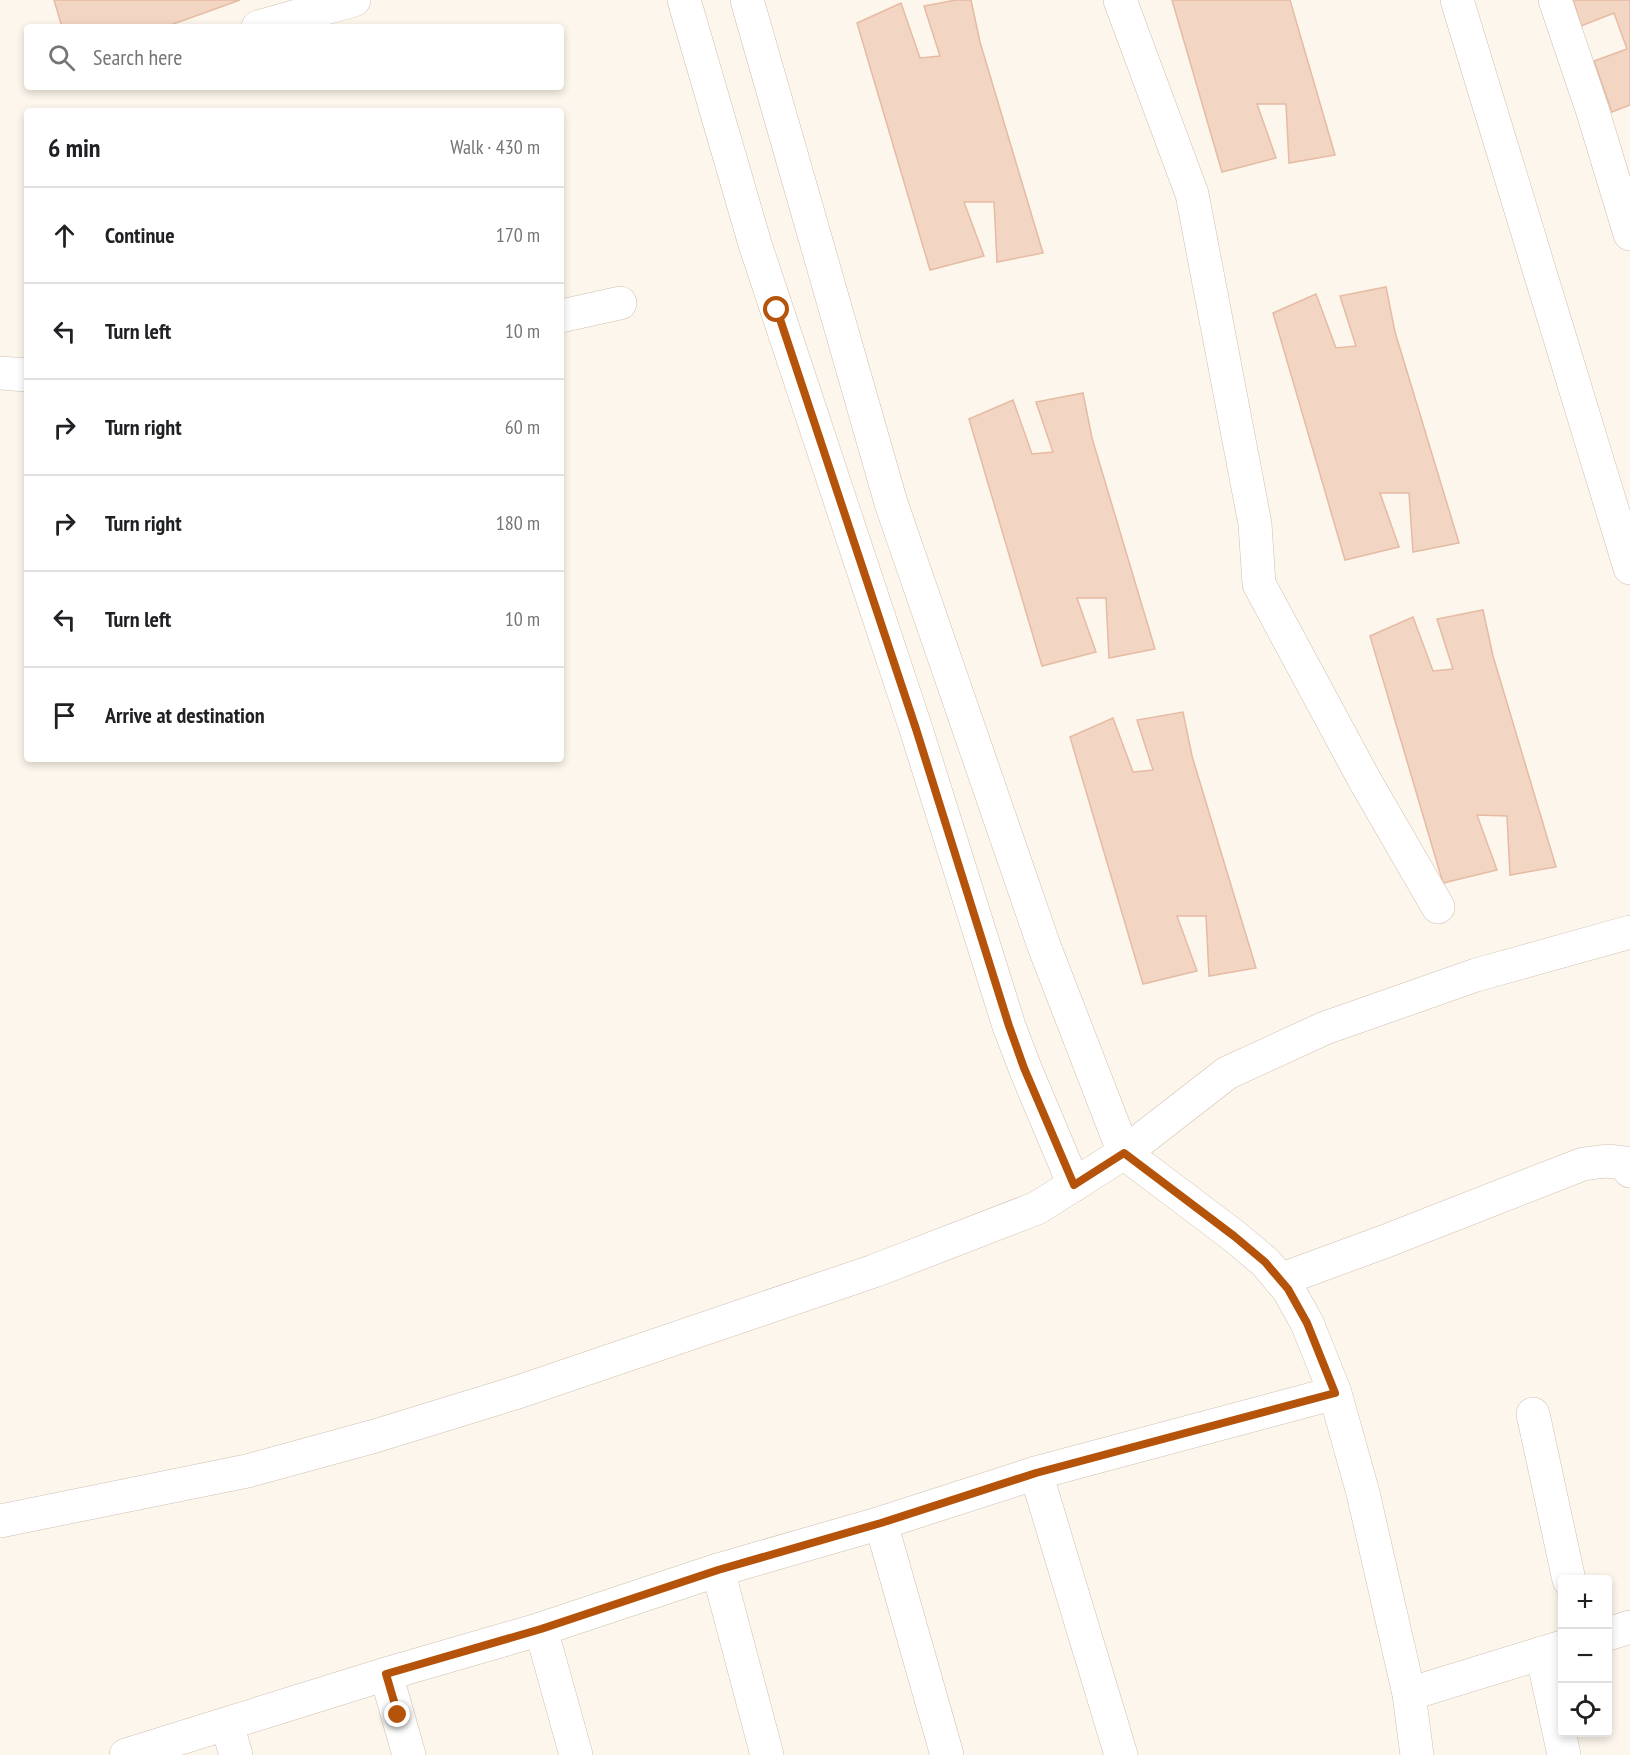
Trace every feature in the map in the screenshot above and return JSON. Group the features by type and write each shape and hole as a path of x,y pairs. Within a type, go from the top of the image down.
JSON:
{"street":[{"path":"269,24 354,0"},
{"path":"684,0 755,244 916,729 1009,1026 1024,1068 1074,1185"},
{"path":"747,0 891,503 1044,946 1124,1153 1265,1262 1288,1289 1307,1323 1335,1393 1363,1493 1409,1694 1417,1755"},
{"path":"1120,0 1192,194 1256,524 1259,584 1364,779 1438,907"},
{"path":"1457,0 1630,568"},
{"path":"1555,0 1592,109 1630,234"},
{"path":"564,315 620,303"},
{"path":"0,373 24,375"},
{"path":"0,1521 247,1471 375,1436 734,1320 923,1253 1037,1208 1124,1153 1227,1073 1325,1028 1476,975 1630,932"},
{"path":"1280,1280 1583,1164 1607,1161 1623,1163 1630,1171"},
{"path":"126,1755 386,1674 541,1629 718,1570 881,1523 1036,1473 1335,1393"},
{"path":"1533,1414 1568,1575"},
{"path":"1036,1473 1120,1755"},
{"path":"881,1523 947,1755"},
{"path":"718,1570 767,1755"},
{"path":"1612,1633 1630,1627"},
{"path":"541,1629 576,1755"},
{"path":"1409,1694 1552,1650 1564,1755"},
{"path":"386,1674 409,1755"},
{"path":"228,1724 236,1755"}],"building":[{"path":"54,0 240,0 173,24 61,24"},
{"path":"956,0 971,0 980,42 1043,253 997,262 994,202 964,202 984,256 930,270 857,23 901,3 920,58 940,56 924,6"},
{"path":"1172,0 1290,0 1335,155 1289,163 1286,104 1257,104 1276,158 1222,172"},
{"path":"1573,0 1630,0 1630,105 1612,112 1594,61 1627,49 1614,13 1581,26"},
{"path":"1386,287 1395,332 1459,543 1413,552 1409,493 1380,493 1399,547 1345,560 1273,313 1316,294 1336,348 1356,346 1340,296"},
{"path":"1083,393 1092,438 1155,649 1109,658 1106,598 1077,598 1096,652 1042,666 969,419 1013,400 1032,454 1053,452 1036,402"},
{"path":"1483,610 1493,656 1556,867 1510,875 1507,816 1477,815 1497,870 1443,883 1370,636 1413,617 1433,671 1453,669 1437,619"},
{"path":"1183,712 1192,756 1256,968 1209,976 1206,916 1177,916 1197,971 1143,984 1070,737 1113,718 1133,772 1153,770 1137,720"}],"route":[{"path":"398,1715 386,1674 541,1629 718,1570 881,1523 1036,1473 1335,1393 1307,1323 1288,1289 1265,1262 1234,1236 1124,1153 1074,1185 1024,1068 1009,1026 916,729 777,310"}]}
